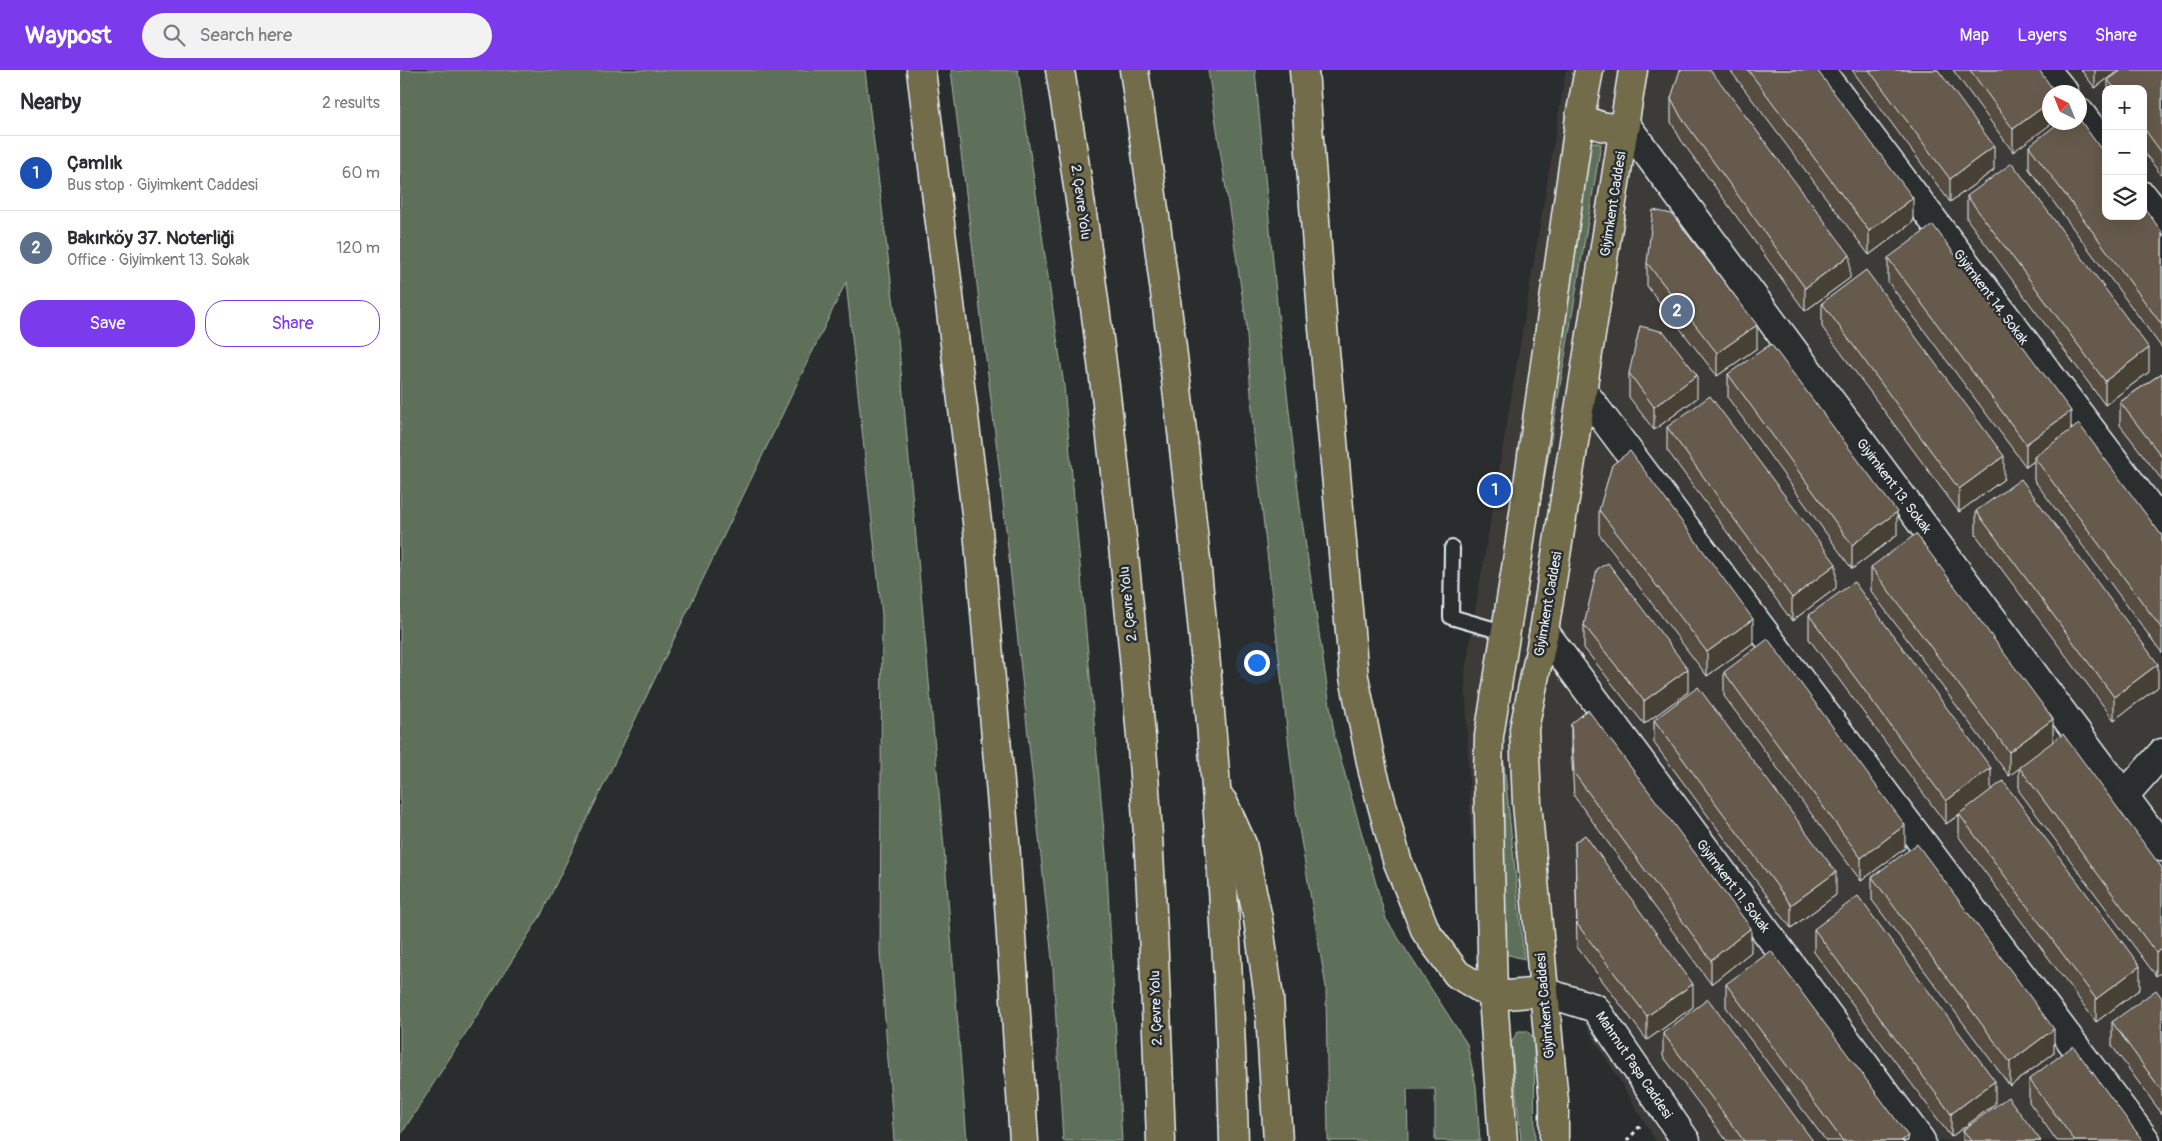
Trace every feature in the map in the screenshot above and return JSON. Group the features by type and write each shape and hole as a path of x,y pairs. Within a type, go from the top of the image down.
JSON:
{"main road":[{"path":"921,70 978,530 1005,841 1024,1141"},
{"name":"2. Çevre Yolu","path":"1060,70 1095,308 1122,541 1140,728 1153,949 1161,1141"},
{"path":"1134,70 1158,235 1190,505 1216,785 1228,981 1234,1141"},
{"path":"1304,70 1323,328 1354,678 1374,772 1397,860 1426,932 1457,974 1493,996 1544,992"},
{"path":"1503,1141 1493,996 1488,784 1489,736 1506,633 1580,117 1589,70"},
{"name":"Giyimkent Caddesi","path":"1554,1141 1554,1102 1527,803 1524,729 1544,631 1626,125 1632,71"},
{"path":"1580,117 1611,129 1626,125"},
{"path":"1216,785 1242,844 1258,918 1269,998 1278,1141"}],"street":[{"name":"Giyimkent 14. Sokak","path":"1820,70 2162,524"},
{"path":"2046,70 2058,85"},
{"path":"2087,122 2102,142"},
{"name":"Giyimkent 13. Sokak","path":"1626,125 2162,847"},
{"path":"2147,201 2162,220"},
{"path":"1583,391 2146,1141"},
{"name":"Giyimkent 11. Sokak","path":"1544,631 1921,1141"},
{"path":"2124,796 2162,753"},
{"name":"Mahmut Paşa Caddesi","path":"1544,992 1595,1008 1686,1141"}],"lane":[{"path":"1452,548 1451,617 1506,633"}],"shaded area":[{"path":"1566,70 2162,70 2162,1141 1656,1141 1471,836 1465,672"}],"green space":[{"path":"400,70 865,70 898,338 944,848 967,1141 894,1141 880,952 882,615 846,282 541,915 400,1136"},
{"path":"951,70 1018,70 1064,386 1106,855 1122,1141 1063,1141 1053,968 1000,474"},
{"path":"1208,70 1255,70 1278,314 1300,507 1335,739 1386,919 1467,1044 1476,1086 1480,1141 1435,1141 1435,1089 1407,1089 1408,1141 1328,1141 1326,987 1297,817 1254,438 1246,321"},
{"path":"1588,141 1601,144 1501,735 1524,959 1505,954 1490,735"},
{"path":"1518,1031 1527,1031 1534,1038 1535,1141 1521,1141 1511,1043"}],"building":[{"path":"1680,70 1710,70 1850,255 1805,288 1681,117 1671,98"},
{"path":"1748,70 1817,70 1913,198 1869,231"},
{"path":"1869,70 1938,70 1994,146 1950,179"},
{"path":"1970,70 2039,70 2050,85 2042,85 2042,108 2013,129"},
{"path":"2122,70 2162,70 2162,153 2147,132 2147,85 2112,85 2108,80"},
{"path":"2050,130 2087,130 2102,150 2102,220 2147,220 2147,211 2162,232 2162,325 2029,146"},
{"path":"2012,163 2149,348 2105,381 1967,196"},
{"path":"1653,210 1672,214 1757,325 1717,353 1647,263"},
{"path":"1933,225 2071,411 2026,444 1888,258"},
{"path":"1866,270 2004,456 1959,489 1822,303"},
{"path":"1640,326 1664,332 1697,375 1654,407 1629,373"},
{"path":"1771,344 1897,512 1852,545 1728,374"},
{"path":"2162,373 2162,457 2120,402"},
{"path":"1710,396 1836,564 1792,598 1667,427"},
{"path":"2079,424 2162,536 2162,629 2034,457"},
{"path":"1630,451 1753,619 1707,652 1599,510 1612,465"},
{"path":"2021,479 2158,664 2114,697 1976,511"},
{"path":"1916,534 2053,719 2009,752 1871,567"},
{"path":"1608,563 1688,669 1644,701 1584,625 1597,569"},
{"path":"1854,582 1991,768 1946,801 1809,615"},
{"path":"1768,639 1905,825 1861,858 1724,672"},
{"path":"1698,687 1836,872 1791,905 1654,720"},
{"path":"1588,710 1751,928 1711,960 1574,773 1571,724"},
{"path":"2063,734 2162,868 2162,949 2156,953 2019,767"},
{"path":"2003,781 2140,966 2096,999 1959,814"},
{"path":"1585,835 1693,984 1647,1016 1577,924 1575,842"},
{"path":"1917,844 2054,1029 2010,1062 1872,877"},
{"path":"1858,896 1995,1081 1951,1114 1814,929"},
{"path":"1771,951 1908,1136 1901,1141 1843,1141 1726,984"},
{"path":"2156,990 2162,998 2162,1091 2112,1022"},
{"path":"1708,999 1813,1141 1744,1141 1663,1033"},
{"path":"2073,1046 2143,1141 2075,1141 2029,1079"},
{"path":"2008,1097 2041,1141 1971,1141 1963,1130"}],"place":[{"name":"Bakırköy 37. Noterliği","path":"1677,311"},
{"name":"Çamlık","path":"1495,490"}]}
